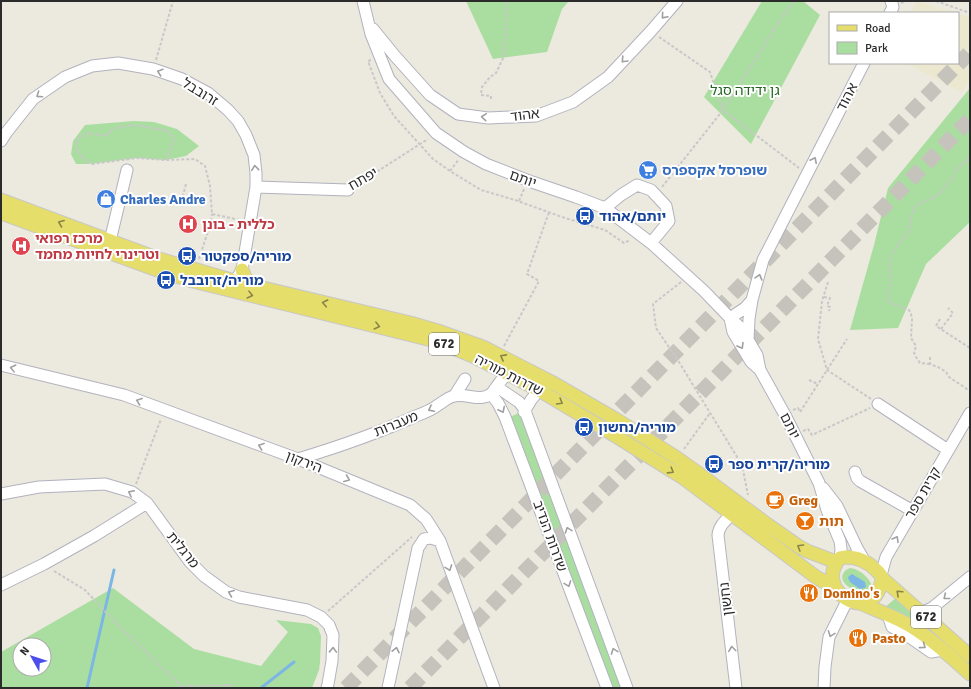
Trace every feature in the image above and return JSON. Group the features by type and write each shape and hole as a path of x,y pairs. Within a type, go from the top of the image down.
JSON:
{"main road":[{"name":"שדרות מוריה","path":"1,200 159,259 250,285 410,323 483,347 555,384 617,420 677,458 798,546 807,551 838,560"},
{"name":"שדרות מוריה","path":"1,213 160,271 193,281 436,341 473,356 539,390 682,477 816,577 835,588"},
{"path":"242,270 250,285"},
{"name":"672","path":"838,560 852,557 858,558 875,569 919,611 970,656"},
{"path":"835,588 832,572 838,560"},
{"path":"860,603 871,599 875,595 880,588 882,576"},
{"name":"672","path":"835,588 846,599 860,603 910,626 943,650 970,674"}],"street":[{"name":"יותם","path":"363,1 371,34 389,79 436,133 464,152 486,164 605,208 651,243 742,328 757,356 760,370 819,483 827,510 840,541 841,549 838,560"},
{"name":"אהוד","path":"369,24 430,95 458,114 488,118 536,116 573,102 608,77 677,1"},
{"path":"890,12 893,7 891,1"},
{"name":"זרובבל","path":"1,141 33,99 65,77 92,66 118,63 153,69 182,79 208,93 228,110 238,121 254,155 256,187 242,270 235,281"},
{"name":"אהוד","path":"748,340 752,300 763,260 863,64"},
{"path":"110,241 127,170"},
{"path":"605,208 637,184 651,190 666,206 669,221 651,243"},
{"name":"יפתח","path":"256,187 348,190"},
{"path":"216,287 229,285 235,281"},
{"path":"730,318 745,308 752,300"},
{"name":"יותם","path":"730,318 733,332 751,362 760,370"},
{"name":"הירקון","path":"1,365 124,395 298,459 410,505 426,519 440,541 494,688"},
{"path":"455,395 484,398 488,397 511,371 515,369 528,370"},
{"path":"455,395 465,379"},
{"name":"שדרות הנדיב","path":"606,688 505,417 494,398 494,390 519,402 524,408 524,412 627,688"},
{"path":"524,412 539,390"},
{"name":"מעברות","path":"298,459 358,440 417,416 438,406 447,398 455,395"},
{"path":"878,404 948,450"},
{"name":"קרית ספר","path":"882,576 886,557 970,413"},
{"path":"855,472 860,481 913,511"},
{"name":"יותם","path":"819,483 837,506 865,562"},
{"name":"מרגלית","path":"1,494 38,487 105,484 132,492 147,503 190,562 204,576 226,592 308,610 321,617"},
{"path":"1,585 44,564 94,536 147,503"},
{"name":"נחשון","path":"731,515 722,524 718,534 736,688"},
{"path":"388,688 418,548 424,539 431,538 440,541"},
{"path":"919,611 925,611 932,608 970,577"},
{"path":"824,688 829,637 845,605 846,599"},
{"path":"321,617 329,625 333,635 332,662 326,688"}],"path":[{"path":"153,69 173,1"},
{"path":"491,99 491,96 481,95 482,87 496,73 504,56 507,1"},
{"path":"656,195 723,110 794,1"},
{"path":"936,1 970,13"},
{"path":"651,31 710,72 723,110 807,174"},
{"path":"166,160 174,139 168,131 134,125 116,128 104,136 88,133 78,139 76,150 92,164 137,158 166,160 195,159 206,166 210,186 212,214 211,222 197,263"},
{"name":"יפתח","path":"348,190 436,133"},
{"path":"970,157 957,170 952,180 940,193 933,198 918,204 914,209 906,236 891,254 889,266 891,278 888,291 888,302 909,310 912,314 911,338 916,346 914,353 920,363 930,364 940,368 946,372 949,377 970,391"},
{"path":"186,184 182,198 189,200"},
{"path":"500,355 538,281 527,274 549,212"},
{"path":"212,214 241,220"},
{"path":"688,276 653,304 656,328 742,465 751,513"},
{"path":"828,282 824,297 818,339 827,370 878,404"},
{"path":"824,297 830,298 827,306 830,307 829,310"},
{"path":"941,329 954,313 948,308"},
{"path":"940,319 936,326 970,348"},
{"path":"958,341 961,338"},
{"path":"798,408 800,412 847,339"},
{"path":"930,357 930,364"},
{"path":"809,380 818,384"},
{"path":"808,429 812,435 878,404"},
{"path":"132,492 164,410"},
{"path":"677,458 710,413"},
{"path":"321,617 414,535 424,539"},
{"path":"44,564 85,590 119,626 181,686 232,685 227,688"}],"shaded area":[{"path":"917,1 953,12 911,12"},
{"path":"959,14 970,17 970,80 962,92 907,64 959,64"}],"green space":[{"path":"466,1 569,1 562,9 547,52 493,59"},
{"name":"גן ידידה סגל","path":"762,1 803,1 820,15 751,144 704,97"},
{"path":"970,88 970,222 926,264 898,328 850,330 874,245 888,188"},
{"path":"134,121 154,122 177,129 199,146 186,156 166,160 137,158 89,164 76,164 71,154 73,141 85,125"},
{"path":"521,412 623,688 610,688 510,417"},
{"path":"850,568 861,572 870,581 872,585 868,592 862,594 850,588 843,581 843,574"},
{"path":"113,588 194,649 261,666 288,632 276,620 311,624 318,628 321,636 319,670 312,688 1,688 1,652 12,646 12,677 52,677 52,637 27,637"},
{"path":"898,596 938,632 933,638 883,609"}],"water":[{"path":"852,574 865,582 866,587 860,589 850,582 848,578"}],"waterway":[{"path":"87,688 114,570"},
{"path":"261,688 294,662"}],"tunnel":[{"path":"959,63 970,52"},
{"path":"346,688 958,64"},
{"path":"410,688 970,119"}],"place":[{"name":"שופרסל אקספרס","path":"648,170"},
{"name":"Charles Andre","path":"106,199"},
{"name":"יותם/אהוד","path":"585,216"},
{"name":"כללית - בונן","path":"188,224"},
{"name":"מרכז רפואי וטרינרי לחיות מחמד","path":"21,246"},
{"name":"מוריה/ספקטור","path":"187,256"},
{"name":"מוריה/זרובבל","path":"166,280"},
{"name":"מוריה/נחשון","path":"584,427"},
{"name":"מוריה/קרית ספר","path":"714,464"},
{"name":"Greg","path":"775,500"},
{"name":"תות","path":"805,521"},
{"name":"Domino's","path":"809,593"},
{"name":"Pasto","path":"858,638"}]}
